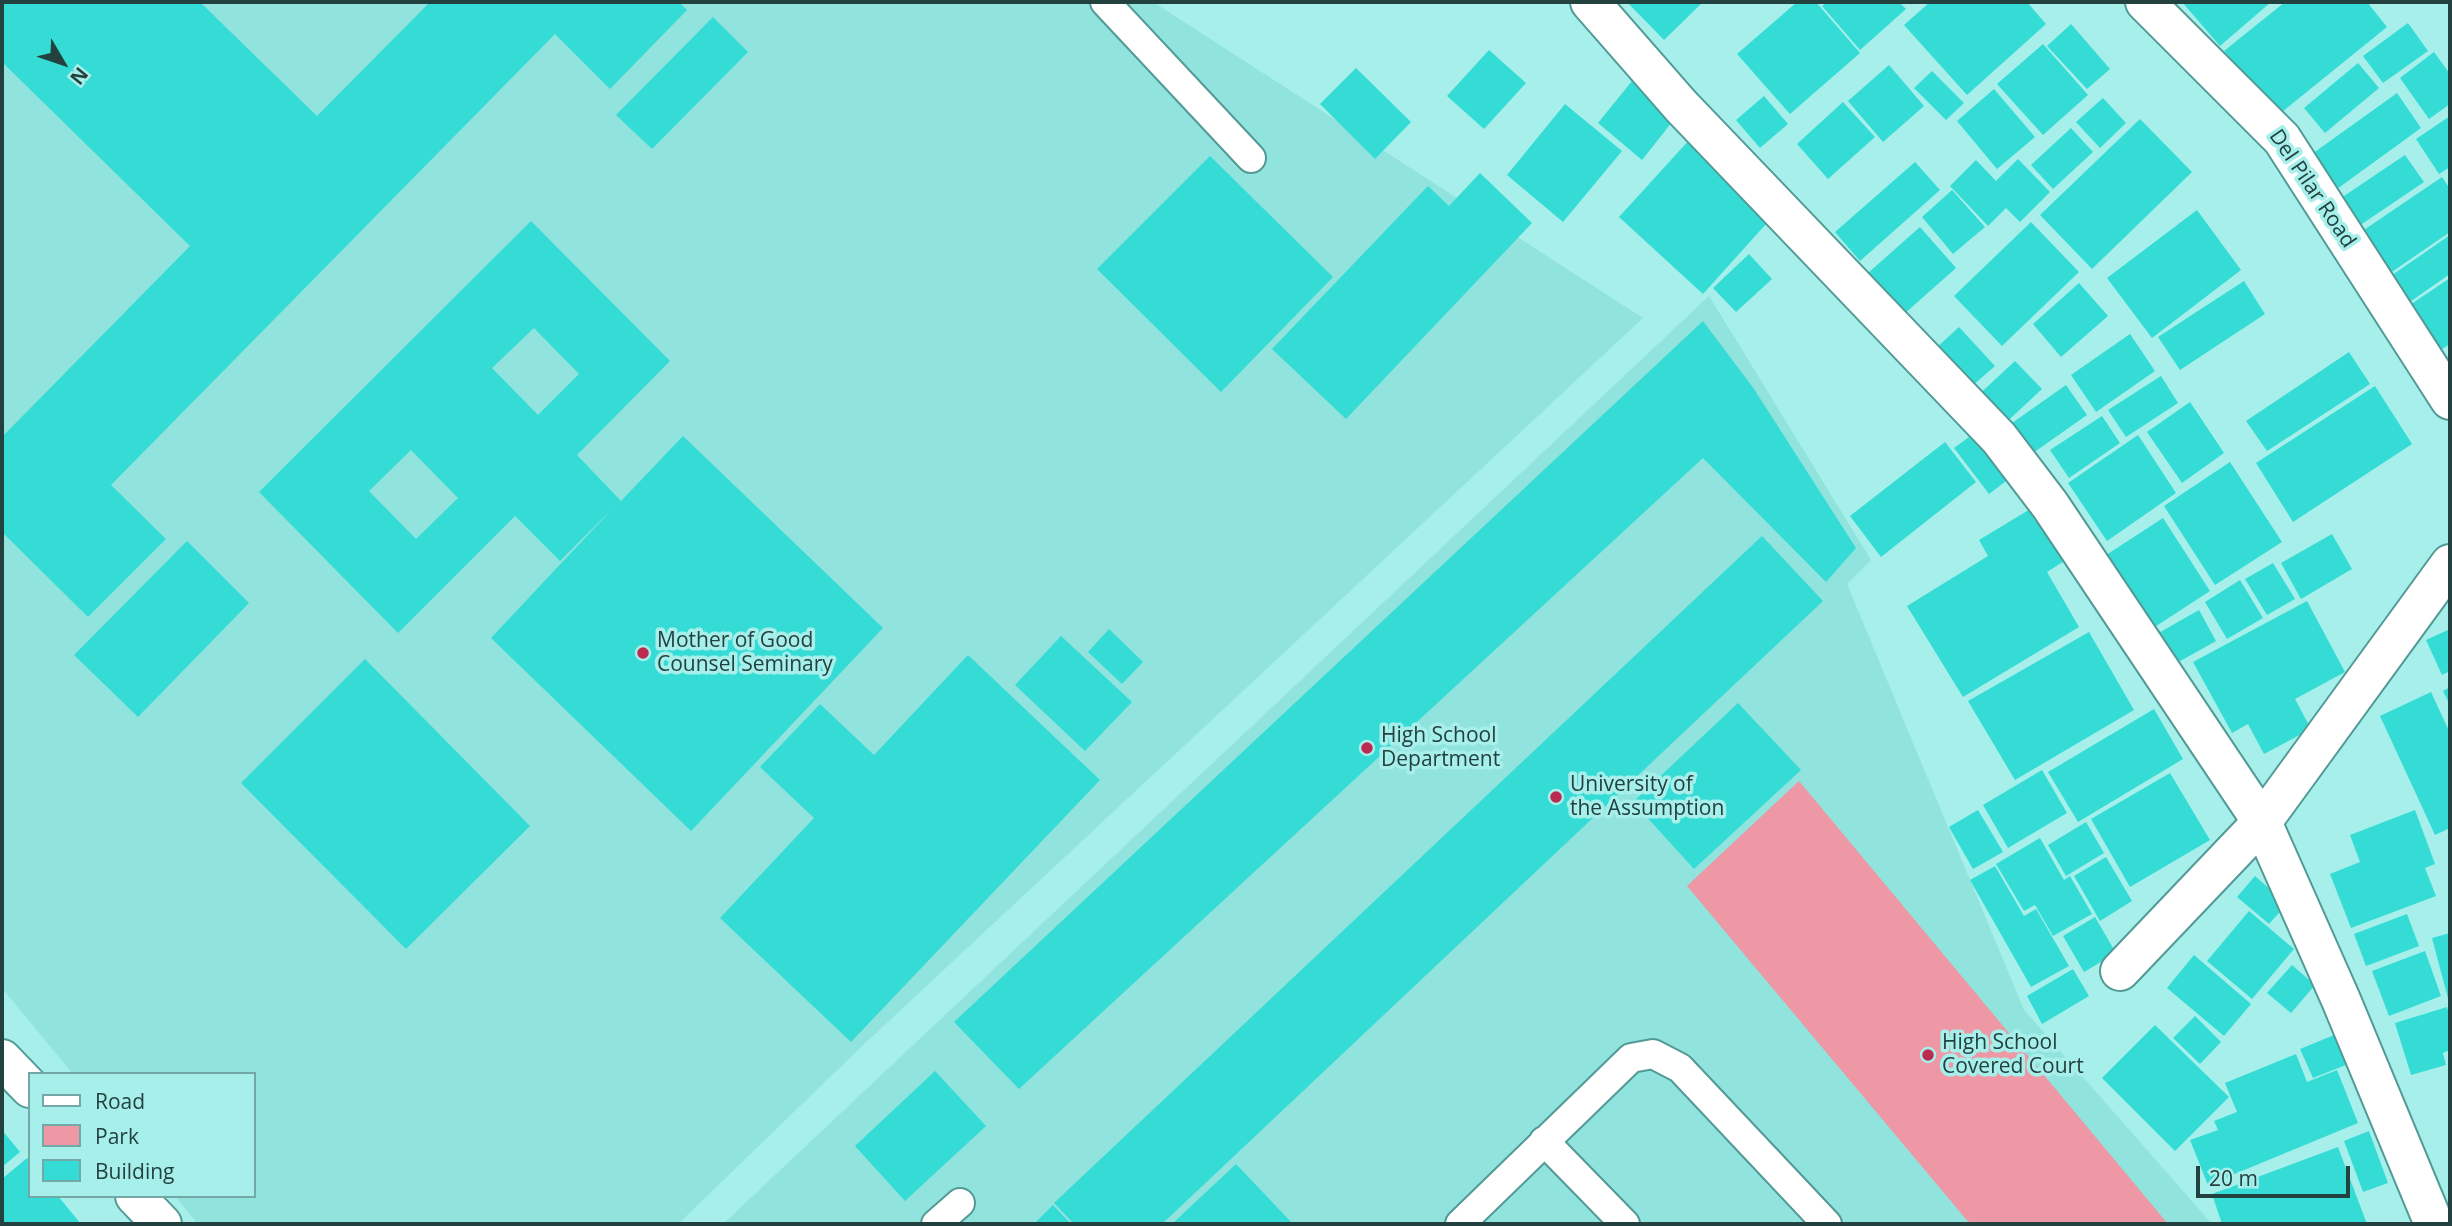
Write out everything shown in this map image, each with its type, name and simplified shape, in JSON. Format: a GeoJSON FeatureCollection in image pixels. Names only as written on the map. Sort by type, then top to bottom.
{"type":"FeatureCollection","features":[{"type":"Feature","properties":{"kind":"street"},"geometry":{"type":"LineString","coordinates":[[1590,2],[1681,106],[1999,438],[2050,505],[2262,822],[2341,1000],[2434,1224]]}},
{"type":"Feature","properties":{"kind":"street","name":"Del Pilar Road"},"geometry":{"type":"LineString","coordinates":[[2145,2],[2282,139],[2450,400]]}},
{"type":"Feature","properties":{"kind":"street"},"geometry":{"type":"LineString","coordinates":[[2120,971],[2262,822],[2450,564]]}},
{"type":"Feature","properties":{"kind":"street"},"geometry":{"type":"LineString","coordinates":[[2,1059],[28,1086]]}},
{"type":"Feature","properties":{"kind":"lane"},"geometry":{"type":"LineString","coordinates":[[1105,2],[1251,158]]}},
{"type":"Feature","properties":{"kind":"lane"},"geometry":{"type":"LineString","coordinates":[[1460,1224],[1631,1058],[1653,1054],[1680,1068],[1827,1224]]}},
{"type":"Feature","properties":{"kind":"lane"},"geometry":{"type":"LineString","coordinates":[[1544,1141],[1625,1224]]}},
{"type":"Feature","properties":{"kind":"lane"},"geometry":{"type":"LineString","coordinates":[[936,1224],[960,1203]]}},
{"type":"Feature","properties":{"kind":"shaded area","name":"Mother of Good Counsel Seminary"},"geometry":{"type":"Polygon","coordinates":[[[2,2],[1153,2],[1643,318],[861,1047],[678,1224],[198,1224],[177,1198],[256,1198],[256,1072],[71,1072],[2,988],[2,2]]]}},
{"type":"Feature","properties":{"kind":"shaded area","name":"University of the Assumption"},"geometry":{"type":"Polygon","coordinates":[[[1709,296],[1871,560],[1847,584],[2024,1010],[2212,1224],[723,1224],[1709,296]]]}},
{"type":"Feature","properties":{"kind":"green space","name":"High School Covered Court"},"geometry":{"type":"Polygon","coordinates":[[[1799,781],[2168,1224],[1970,1224],[1687,886],[1799,781]]]}},
{"type":"Feature","properties":{"kind":"building"},"geometry":{"type":"Polygon","coordinates":[[[2,2],[200,2],[317,116],[430,2],[679,2],[687,10],[610,89],[555,34],[111,485],[166,539],[88,617],[2,532],[2,437],[190,246],[2,62],[2,2]]]}},
{"type":"Feature","properties":{"kind":"building"},"geometry":{"type":"Polygon","coordinates":[[[1627,2],[1703,2],[1664,40],[1627,2]]]}},
{"type":"Feature","properties":{"kind":"building"},"geometry":{"type":"Polygon","coordinates":[[[1797,2],[1816,2],[1860,53],[1790,114],[1737,54],[1797,2]]]}},
{"type":"Feature","properties":{"kind":"building"},"geometry":{"type":"Polygon","coordinates":[[[1827,2],[1899,2],[1906,9],[1860,50],[1822,6],[1827,2]]]}},
{"type":"Feature","properties":{"kind":"building"},"geometry":{"type":"Polygon","coordinates":[[[1930,2],[2027,2],[2046,24],[1967,95],[1904,25],[1930,2]]]}},
{"type":"Feature","properties":{"kind":"building"},"geometry":{"type":"Polygon","coordinates":[[[2182,2],[2271,2],[2220,46],[2182,2]]]}},
{"type":"Feature","properties":{"kind":"building"},"geometry":{"type":"Polygon","coordinates":[[[2285,2],[2367,2],[2387,27],[2277,116],[2224,51],[2285,2]]]}},
{"type":"Feature","properties":{"kind":"building"},"geometry":{"type":"Polygon","coordinates":[[[713,17],[748,52],[652,149],[616,115],[713,17]]]}},
{"type":"Feature","properties":{"kind":"building"},"geometry":{"type":"Polygon","coordinates":[[[2408,23],[2428,51],[2383,83],[2363,56],[2408,23]]]}},
{"type":"Feature","properties":{"kind":"building"},"geometry":{"type":"Polygon","coordinates":[[[2071,24],[2110,69],[2087,89],[2047,46],[2071,24]]]}},
{"type":"Feature","properties":{"kind":"building"},"geometry":{"type":"Polygon","coordinates":[[[2043,44],[2088,95],[2043,135],[1997,84],[2043,44]]]}},
{"type":"Feature","properties":{"kind":"building"},"geometry":{"type":"Polygon","coordinates":[[[1489,50],[1526,83],[1484,129],[1447,96],[1489,50]]]}},
{"type":"Feature","properties":{"kind":"building"},"geometry":{"type":"Polygon","coordinates":[[[2434,52],[2450,74],[2450,104],[2429,119],[2400,78],[2434,52]]]}},
{"type":"Feature","properties":{"kind":"building"},"geometry":{"type":"Polygon","coordinates":[[[2358,63],[2379,88],[2325,133],[2304,108],[2358,63]]]}},
{"type":"Feature","properties":{"kind":"building"},"geometry":{"type":"Polygon","coordinates":[[[1889,65],[1924,106],[1883,142],[1848,101],[1889,65]]]}},
{"type":"Feature","properties":{"kind":"building"},"geometry":{"type":"Polygon","coordinates":[[[1356,68],[1411,122],[1375,159],[1320,104],[1356,68]]]}},
{"type":"Feature","properties":{"kind":"building"},"geometry":{"type":"Polygon","coordinates":[[[1932,71],[1964,103],[1946,120],[1914,88],[1932,71]]]}},
{"type":"Feature","properties":{"kind":"building"},"geometry":{"type":"Polygon","coordinates":[[[1636,76],[1680,112],[1642,160],[1598,123],[1636,76]]]}},
{"type":"Feature","properties":{"kind":"building"},"geometry":{"type":"Polygon","coordinates":[[[1994,89],[2035,137],[1997,169],[1957,121],[1994,89]]]}},
{"type":"Feature","properties":{"kind":"building"},"geometry":{"type":"Polygon","coordinates":[[[2397,93],[2421,128],[2337,189],[2312,154],[2397,93]]]}},
{"type":"Feature","properties":{"kind":"building"},"geometry":{"type":"Polygon","coordinates":[[[1764,96],[1788,124],[1760,148],[1736,120],[1764,96]]]}},
{"type":"Feature","properties":{"kind":"building"},"geometry":{"type":"Polygon","coordinates":[[[2103,98],[2126,123],[2100,148],[2076,122],[2103,98]]]}},
{"type":"Feature","properties":{"kind":"building"},"geometry":{"type":"Polygon","coordinates":[[[1843,102],[1875,137],[1828,179],[1797,144],[1843,102]]]}},
{"type":"Feature","properties":{"kind":"building"},"geometry":{"type":"Polygon","coordinates":[[[1565,104],[1622,151],[1563,222],[1507,175],[1565,104]]]}},
{"type":"Feature","properties":{"kind":"building"},"geometry":{"type":"Polygon","coordinates":[[[2450,116],[2450,167],[2439,174],[2416,139],[2450,116]]]}},
{"type":"Feature","properties":{"kind":"building"},"geometry":{"type":"Polygon","coordinates":[[[2140,119],[2192,172],[2092,269],[2040,215],[2140,119]]]}},
{"type":"Feature","properties":{"kind":"building"},"geometry":{"type":"Polygon","coordinates":[[[2071,128],[2093,152],[2053,189],[2031,165],[2071,128]]]}},
{"type":"Feature","properties":{"kind":"building"},"geometry":{"type":"Polygon","coordinates":[[[1691,138],[1775,214],[1703,294],[1619,217],[1691,138]]]}},
{"type":"Feature","properties":{"kind":"building"},"geometry":{"type":"Polygon","coordinates":[[[2405,155],[2424,182],[2356,228],[2338,200],[2405,155]]]}},
{"type":"Feature","properties":{"kind":"building"},"geometry":{"type":"Polygon","coordinates":[[[1210,156],[1333,277],[1221,392],[1097,269],[1210,156]]]}},
{"type":"Feature","properties":{"kind":"building"},"geometry":{"type":"Polygon","coordinates":[[[2018,159],[2050,192],[2020,222],[2006,208],[1988,226],[1950,186],[1976,160],[1996,181],[2018,159]]]}},
{"type":"Feature","properties":{"kind":"building"},"geometry":{"type":"Polygon","coordinates":[[[1915,162],[1940,190],[1860,261],[1835,232],[1915,162]]]}},
{"type":"Feature","properties":{"kind":"building"},"geometry":{"type":"Polygon","coordinates":[[[1480,173],[1532,223],[1346,419],[1272,349],[1428,186],[1449,206],[1480,173]]]}},
{"type":"Feature","properties":{"kind":"building"},"geometry":{"type":"Polygon","coordinates":[[[2442,177],[2450,189],[2450,232],[2383,278],[2355,236],[2442,177]]]}},
{"type":"Feature","properties":{"kind":"building"},"geometry":{"type":"Polygon","coordinates":[[[1952,190],[1985,227],[1953,254],[1922,217],[1952,190]]]}},
{"type":"Feature","properties":{"kind":"building"},"geometry":{"type":"Polygon","coordinates":[[[2197,210],[2241,270],[2152,338],[2107,278],[2197,210]]]}},
{"type":"Feature","properties":{"kind":"building"},"geometry":{"type":"Polygon","coordinates":[[[531,221],[670,361],[577,455],[621,501],[683,436],[883,628],[691,831],[491,638],[615,506],[560,561],[515,516],[398,633],[259,492],[531,221]],[[534,328],[492,368],[538,415],[579,374],[534,328]],[[411,450],[369,491],[416,539],[458,498],[411,450]]]}},
{"type":"Feature","properties":{"kind":"building"},"geometry":{"type":"Polygon","coordinates":[[[2031,222],[2079,272],[2002,346],[1954,296],[2031,222]]]}},
{"type":"Feature","properties":{"kind":"building"},"geometry":{"type":"Polygon","coordinates":[[[1920,227],[1956,268],[1895,322],[1859,281],[1920,227]]]}},
{"type":"Feature","properties":{"kind":"building"},"geometry":{"type":"Polygon","coordinates":[[[2450,235],[2450,274],[2404,306],[2385,280],[2450,235]]]}},
{"type":"Feature","properties":{"kind":"building"},"geometry":{"type":"Polygon","coordinates":[[[1749,254],[1772,279],[1736,312],[1713,288],[1749,254]]]}},
{"type":"Feature","properties":{"kind":"building"},"geometry":{"type":"Polygon","coordinates":[[[2450,278],[2450,344],[2434,354],[2404,309],[2450,278]]]}},
{"type":"Feature","properties":{"kind":"building"},"geometry":{"type":"Polygon","coordinates":[[[2244,281],[2265,314],[2180,370],[2158,337],[2244,281]]]}},
{"type":"Feature","properties":{"kind":"building"},"geometry":{"type":"Polygon","coordinates":[[[2079,283],[2108,316],[2061,357],[2033,324],[2079,283]]]}},
{"type":"Feature","properties":{"kind":"building"},"geometry":{"type":"Polygon","coordinates":[[[1703,321],[1754,389],[1856,548],[1826,582],[1703,458],[1019,1089],[954,1022],[1703,321]]]}},
{"type":"Feature","properties":{"kind":"building"},"geometry":{"type":"Polygon","coordinates":[[[1959,327],[1995,366],[1971,387],[1935,349],[1959,327]]]}},
{"type":"Feature","properties":{"kind":"building"},"geometry":{"type":"Polygon","coordinates":[[[2130,334],[2155,371],[2096,412],[2071,375],[2130,334]]]}},
{"type":"Feature","properties":{"kind":"building"},"geometry":{"type":"Polygon","coordinates":[[[2349,352],[2370,384],[2267,451],[2246,421],[2349,352]]]}},
{"type":"Feature","properties":{"kind":"building"},"geometry":{"type":"Polygon","coordinates":[[[2015,361],[2042,389],[1999,429],[1973,400],[2015,361]]]}},
{"type":"Feature","properties":{"kind":"building"},"geometry":{"type":"Polygon","coordinates":[[[2161,376],[2178,403],[2126,437],[2108,410],[2161,376]]]}},
{"type":"Feature","properties":{"kind":"building"},"geometry":{"type":"Polygon","coordinates":[[[2066,385],[2087,415],[2026,458],[2005,428],[2066,385]]]}},
{"type":"Feature","properties":{"kind":"building"},"geometry":{"type":"Polygon","coordinates":[[[2375,386],[2412,444],[2293,522],[2256,463],[2375,386]]]}},
{"type":"Feature","properties":{"kind":"building"},"geometry":{"type":"Polygon","coordinates":[[[2190,402],[2224,453],[2182,483],[2147,432],[2190,402]]]}},
{"type":"Feature","properties":{"kind":"building"},"geometry":{"type":"Polygon","coordinates":[[[2102,416],[2120,443],[2069,478],[2050,450],[2102,416]]]}},
{"type":"Feature","properties":{"kind":"building"},"geometry":{"type":"Polygon","coordinates":[[[1980,429],[2014,475],[1989,494],[1954,448],[1980,429]]]}},
{"type":"Feature","properties":{"kind":"building"},"geometry":{"type":"Polygon","coordinates":[[[2138,435],[2176,493],[2107,541],[2068,483],[2138,435]]]}},
{"type":"Feature","properties":{"kind":"building"},"geometry":{"type":"Polygon","coordinates":[[[1945,442],[1976,482],[1881,557],[1850,516],[1945,442]]]}},
{"type":"Feature","properties":{"kind":"building"},"geometry":{"type":"Polygon","coordinates":[[[2230,462],[2282,542],[2215,585],[2164,506],[2230,462]]]}},
{"type":"Feature","properties":{"kind":"building"},"geometry":{"type":"Polygon","coordinates":[[[2037,505],[2069,558],[2047,572],[2079,627],[1963,697],[1907,606],[1988,556],[1979,540],[2037,505]]]}},
{"type":"Feature","properties":{"kind":"building"},"geometry":{"type":"Polygon","coordinates":[[[2163,518],[2210,591],[2147,632],[2100,559],[2163,518]]]}},
{"type":"Feature","properties":{"kind":"building"},"geometry":{"type":"Polygon","coordinates":[[[2332,534],[2352,569],[2301,599],[2281,563],[2332,534]]]}},
{"type":"Feature","properties":{"kind":"building","name":"High School Department"},"geometry":{"type":"Polygon","coordinates":[[[1762,536],[1823,601],[1162,1224],[1074,1224],[1054,1203],[1762,536]]]}},
{"type":"Feature","properties":{"kind":"building"},"geometry":{"type":"Polygon","coordinates":[[[187,541],[249,603],[138,717],[74,655],[187,541]]]}},
{"type":"Feature","properties":{"kind":"building"},"geometry":{"type":"Polygon","coordinates":[[[2273,563],[2295,599],[2267,615],[2245,579],[2273,563]]]}},
{"type":"Feature","properties":{"kind":"building"},"geometry":{"type":"Polygon","coordinates":[[[2240,580],[2263,618],[2227,639],[2205,602],[2240,580]]]}},
{"type":"Feature","properties":{"kind":"building"},"geometry":{"type":"Polygon","coordinates":[[[2307,601],[2345,672],[2295,699],[2311,729],[2264,754],[2248,724],[2232,733],[2193,662],[2307,601]]]}},
{"type":"Feature","properties":{"kind":"building"},"geometry":{"type":"Polygon","coordinates":[[[2199,610],[2216,641],[2166,669],[2148,639],[2199,610]]]}},
{"type":"Feature","properties":{"kind":"building"},"geometry":{"type":"Polygon","coordinates":[[[1109,629],[1143,662],[1122,684],[1088,652],[1109,629]]]}},
{"type":"Feature","properties":{"kind":"building"},"geometry":{"type":"Polygon","coordinates":[[[2450,629],[2450,671],[2442,675],[2426,640],[2450,629]]]}},
{"type":"Feature","properties":{"kind":"building"},"geometry":{"type":"Polygon","coordinates":[[[2089,632],[2134,710],[2015,780],[1968,701],[2089,632]]]}},
{"type":"Feature","properties":{"kind":"building"},"geometry":{"type":"Polygon","coordinates":[[[1061,636],[1132,702],[1085,751],[1015,685],[1061,636]]]}},
{"type":"Feature","properties":{"kind":"building"},"geometry":{"type":"Polygon","coordinates":[[[968,655],[1100,780],[851,1042],[720,918],[814,818],[760,767],[820,704],[874,755],[968,655]]]}},
{"type":"Feature","properties":{"kind":"building"},"geometry":{"type":"Polygon","coordinates":[[[365,659],[530,826],[406,949],[241,783],[365,659]]]}},
{"type":"Feature","properties":{"kind":"building"},"geometry":{"type":"Polygon","coordinates":[[[2450,687],[2450,705],[2443,691],[2450,687]]]}},
{"type":"Feature","properties":{"kind":"building"},"geometry":{"type":"Polygon","coordinates":[[[2431,692],[2450,733],[2450,828],[2435,835],[2380,716],[2431,692]]]}},
{"type":"Feature","properties":{"kind":"building"},"geometry":{"type":"Polygon","coordinates":[[[1738,703],[1801,770],[1694,869],[1633,802],[1738,703]]]}},
{"type":"Feature","properties":{"kind":"building"},"geometry":{"type":"Polygon","coordinates":[[[2154,709],[2183,759],[2078,822],[2048,772],[2154,709]]]}},
{"type":"Feature","properties":{"kind":"building"},"geometry":{"type":"Polygon","coordinates":[[[2042,770],[2067,813],[2008,848],[1983,805],[2042,770]]]}},
{"type":"Feature","properties":{"kind":"building"},"geometry":{"type":"Polygon","coordinates":[[[2170,773],[2210,840],[2130,887],[2091,819],[2170,773]]]}},
{"type":"Feature","properties":{"kind":"building"},"geometry":{"type":"Polygon","coordinates":[[[1978,810],[2003,852],[1973,869],[1949,827],[1978,810]]]}},
{"type":"Feature","properties":{"kind":"building"},"geometry":{"type":"Polygon","coordinates":[[[2415,810],[2435,864],[2425,868],[2436,896],[2351,928],[2330,874],[2360,862],[2350,835],[2415,810]]]}},
{"type":"Feature","properties":{"kind":"building"},"geometry":{"type":"Polygon","coordinates":[[[2086,822],[2104,853],[2066,876],[2048,845],[2086,822]]]}},
{"type":"Feature","properties":{"kind":"building"},"geometry":{"type":"Polygon","coordinates":[[[2040,838],[2064,880],[2070,876],[2092,914],[2053,936],[2035,905],[2024,911],[1996,864],[2040,838]]]}},
{"type":"Feature","properties":{"kind":"building"},"geometry":{"type":"Polygon","coordinates":[[[2106,857],[2132,901],[2100,921],[2074,876],[2106,857]]]}},
{"type":"Feature","properties":{"kind":"building"},"geometry":{"type":"Polygon","coordinates":[[[1995,866],[2024,916],[2036,909],[2069,966],[2031,987],[1970,880],[1995,866]]]}},
{"type":"Feature","properties":{"kind":"building"},"geometry":{"type":"Polygon","coordinates":[[[2255,876],[2287,904],[2269,924],[2237,897],[2255,876]]]}},
{"type":"Feature","properties":{"kind":"building"},"geometry":{"type":"Polygon","coordinates":[[[2249,911],[2294,949],[2252,999],[2207,961],[2249,911]]]}},
{"type":"Feature","properties":{"kind":"building"},"geometry":{"type":"Polygon","coordinates":[[[2407,914],[2419,946],[2366,966],[2354,934],[2407,914]]]}},
{"type":"Feature","properties":{"kind":"building"},"geometry":{"type":"Polygon","coordinates":[[[2095,917],[2116,953],[2084,972],[2063,936],[2095,917]]]}},
{"type":"Feature","properties":{"kind":"building"},"geometry":{"type":"Polygon","coordinates":[[[2450,933],[2450,1002],[2449,1002],[2432,938],[2450,933]]]}},
{"type":"Feature","properties":{"kind":"building"},"geometry":{"type":"Polygon","coordinates":[[[2425,951],[2441,996],[2389,1016],[2372,971],[2425,951]]]}},
{"type":"Feature","properties":{"kind":"building"},"geometry":{"type":"Polygon","coordinates":[[[2194,955],[2251,1004],[2224,1036],[2167,988],[2194,955]]]}},
{"type":"Feature","properties":{"kind":"building"},"geometry":{"type":"Polygon","coordinates":[[[2292,965],[2315,985],[2291,1013],[2267,993],[2292,965]]]}},
{"type":"Feature","properties":{"kind":"building"},"geometry":{"type":"Polygon","coordinates":[[[2073,969],[2089,996],[2042,1024],[2027,996],[2073,969]]]}},
{"type":"Feature","properties":{"kind":"building"},"geometry":{"type":"Polygon","coordinates":[[[2447,1007],[2450,1019],[2450,1050],[2443,1053],[2446,1065],[2411,1075],[2395,1023],[2447,1007]]]}},
{"type":"Feature","properties":{"kind":"building"},"geometry":{"type":"Polygon","coordinates":[[[2195,1016],[2221,1042],[2200,1064],[2173,1038],[2195,1016]]]}},
{"type":"Feature","properties":{"kind":"building"},"geometry":{"type":"Polygon","coordinates":[[[2155,1025],[2229,1097],[2175,1151],[2102,1078],[2155,1025]]]}},
{"type":"Feature","properties":{"kind":"building"},"geometry":{"type":"Polygon","coordinates":[[[2339,1033],[2351,1063],[2313,1078],[2300,1049],[2339,1033]]]}},
{"type":"Feature","properties":{"kind":"building"},"geometry":{"type":"Polygon","coordinates":[[[2296,1054],[2307,1082],[2337,1070],[2358,1123],[2208,1185],[2190,1140],[2218,1130],[2214,1121],[2237,1112],[2225,1083],[2296,1054]]]}},
{"type":"Feature","properties":{"kind":"building"},"geometry":{"type":"Polygon","coordinates":[[[935,1071],[986,1126],[905,1201],[855,1146],[935,1071]]]}},
{"type":"Feature","properties":{"kind":"building"},"geometry":{"type":"Polygon","coordinates":[[[2,1130],[20,1152],[2,1167],[2,1130]]]}},
{"type":"Feature","properties":{"kind":"building"},"geometry":{"type":"Polygon","coordinates":[[[2369,1131],[2388,1183],[2363,1192],[2344,1141],[2369,1131]]]}},
{"type":"Feature","properties":{"kind":"building"},"geometry":{"type":"Polygon","coordinates":[[[2338,1147],[2367,1224],[2222,1224],[2212,1194],[2338,1147]]]}},
{"type":"Feature","properties":{"kind":"building"},"geometry":{"type":"Polygon","coordinates":[[[27,1158],[28,1198],[60,1198],[81,1224],[2,1224],[2,1179],[27,1158]]]}},
{"type":"Feature","properties":{"kind":"building"},"geometry":{"type":"Polygon","coordinates":[[[1236,1164],[1293,1224],[1172,1224],[1236,1164]]]}},
{"type":"Feature","properties":{"kind":"building"},"geometry":{"type":"Polygon","coordinates":[[[1053,1205],[1071,1224],[1034,1224],[1053,1205]]]}},
{"type":"Feature","properties":{"kind":"place","name":"Mother of Good Counsel Seminary"},"geometry":{"type":"Point","coordinates":[643,653]}},
{"type":"Feature","properties":{"kind":"place","name":"High School Department"},"geometry":{"type":"Point","coordinates":[1367,748]}},
{"type":"Feature","properties":{"kind":"place","name":"University of the Assumption"},"geometry":{"type":"Point","coordinates":[1556,797]}},
{"type":"Feature","properties":{"kind":"place","name":"High School Covered Court"},"geometry":{"type":"Point","coordinates":[1928,1055]}}]}
